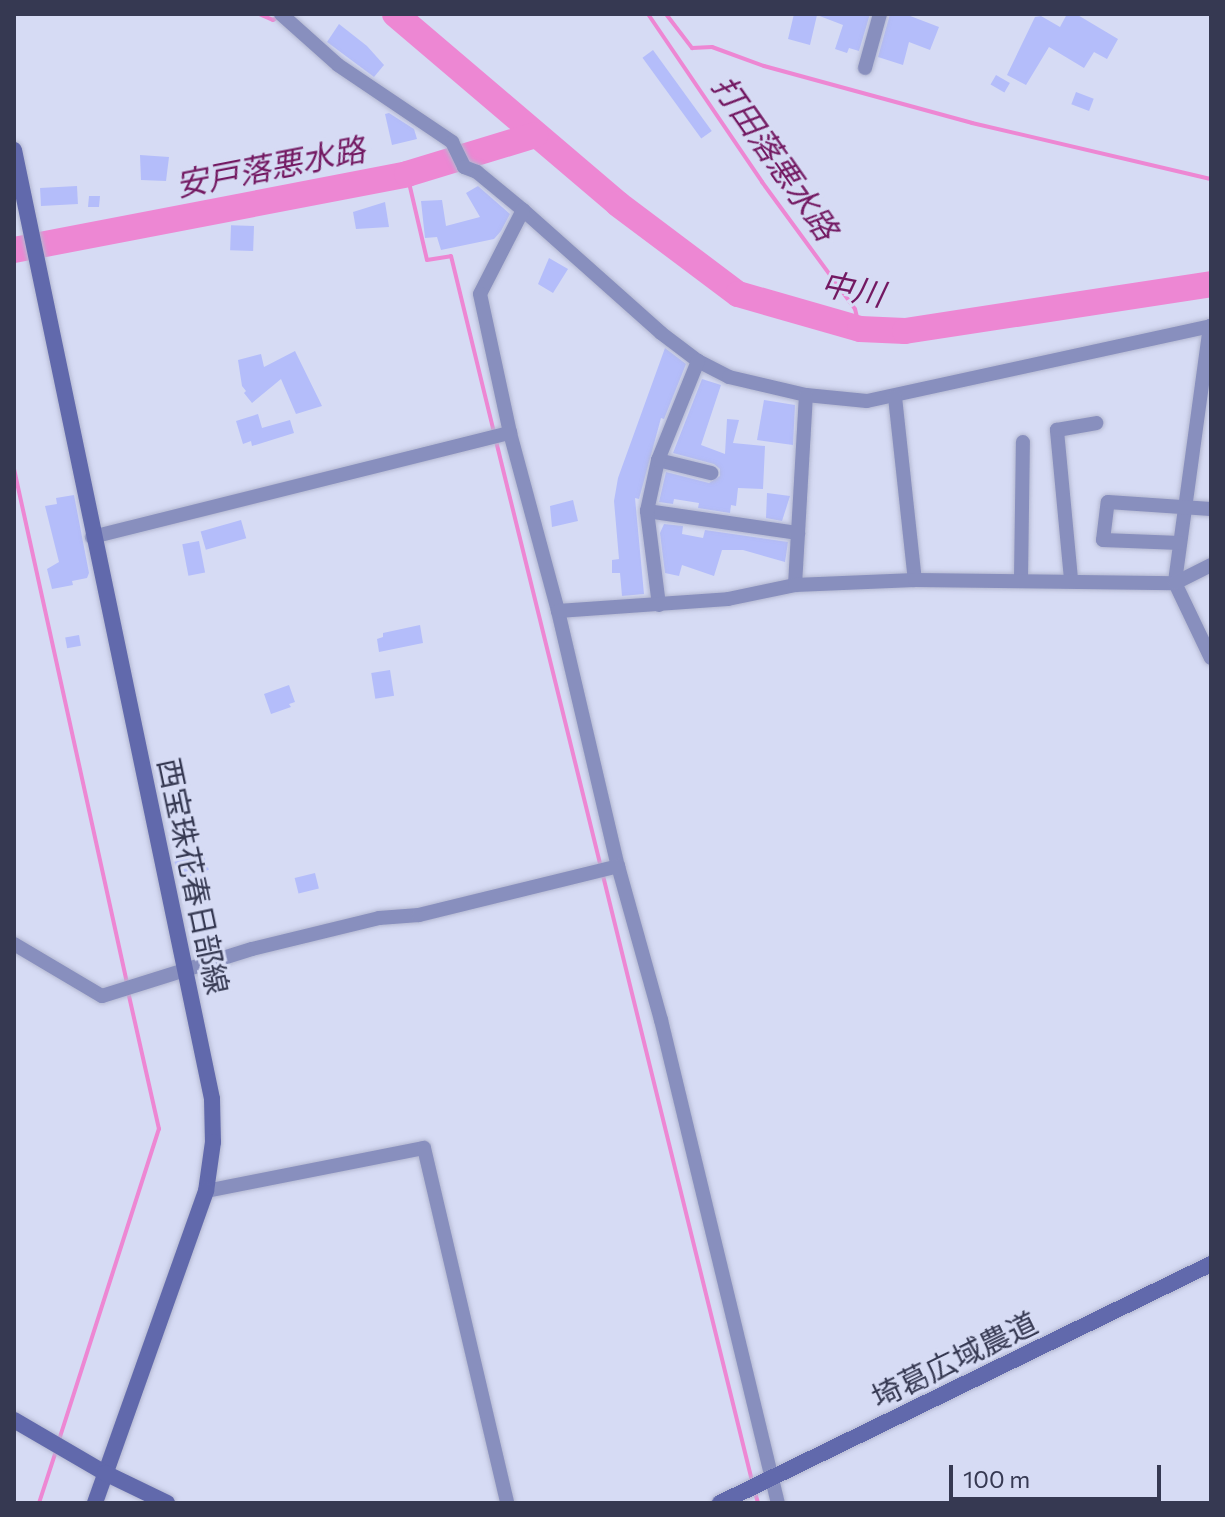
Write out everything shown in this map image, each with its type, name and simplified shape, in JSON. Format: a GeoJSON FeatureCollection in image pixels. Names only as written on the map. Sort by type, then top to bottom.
{"type":"FeatureCollection","features":[{"type":"Feature","properties":{"kind":"main road","name":"西宝珠花春日部線"},"geometry":{"type":"LineString","coordinates":[[14,150],[92,537],[212,1099],[213,1142],[206,1191],[95,1503]]}},
{"type":"Feature","properties":{"kind":"main road","name":"埼葛広域農道"},"geometry":{"type":"LineString","coordinates":[[720,1503],[1211,1264]]}},
{"type":"Feature","properties":{"kind":"main road"},"geometry":{"type":"LineString","coordinates":[[14,1420],[105,1473],[167,1503]]}},
{"type":"Feature","properties":{"kind":"street"},"geometry":{"type":"LineString","coordinates":[[281,14],[338,65],[452,142],[464,167],[477,172],[523,210],[698,361],[729,377],[806,395],[867,401],[1210,326],[1175,583],[1211,658]]}},
{"type":"Feature","properties":{"kind":"street"},"geometry":{"type":"LineString","coordinates":[[865,68],[880,14]]}},
{"type":"Feature","properties":{"kind":"street"},"geometry":{"type":"LineString","coordinates":[[523,210],[480,294],[510,433],[558,611],[618,866],[661,1020],[778,1503]]}},
{"type":"Feature","properties":{"kind":"street"},"geometry":{"type":"LineString","coordinates":[[659,605],[647,511],[658,460],[698,361]]}},
{"type":"Feature","properties":{"kind":"street"},"geometry":{"type":"LineString","coordinates":[[795,585],[806,395]]}},
{"type":"Feature","properties":{"kind":"street"},"geometry":{"type":"LineString","coordinates":[[895,397],[915,580]]}},
{"type":"Feature","properties":{"kind":"street"},"geometry":{"type":"LineString","coordinates":[[1071,579],[1057,430],[1096,423]]}},
{"type":"Feature","properties":{"kind":"street"},"geometry":{"type":"LineString","coordinates":[[92,537],[510,433]]}},
{"type":"Feature","properties":{"kind":"street"},"geometry":{"type":"LineString","coordinates":[[1021,579],[1023,442]]}},
{"type":"Feature","properties":{"kind":"street"},"geometry":{"type":"LineString","coordinates":[[658,460],[711,473]]}},
{"type":"Feature","properties":{"kind":"street"},"geometry":{"type":"LineString","coordinates":[[1180,543],[1103,540],[1108,502],[1211,509]]}},
{"type":"Feature","properties":{"kind":"street"},"geometry":{"type":"LineString","coordinates":[[647,511],[798,533]]}},
{"type":"Feature","properties":{"kind":"street"},"geometry":{"type":"LineString","coordinates":[[558,611],[728,599],[795,585],[1021,579],[1175,583],[1211,565]]}},
{"type":"Feature","properties":{"kind":"street"},"geometry":{"type":"LineString","coordinates":[[14,944],[102,996],[252,949],[379,918],[419,915],[618,866]]}},
{"type":"Feature","properties":{"kind":"street"},"geometry":{"type":"LineString","coordinates":[[206,1191],[424,1148],[507,1503]]}},
{"type":"Feature","properties":{"kind":"building"},"geometry":{"type":"Polygon","coordinates":[[[794,14],[870,14],[859,51],[849,48],[847,53],[835,49],[843,25],[817,15],[810,45],[788,39],[794,14]]]}},
{"type":"Feature","properties":{"kind":"building"},"geometry":{"type":"Polygon","coordinates":[[[890,14],[905,14],[939,27],[930,50],[909,42],[903,65],[878,57],[890,14]]]}},
{"type":"Feature","properties":{"kind":"building"},"geometry":{"type":"Polygon","coordinates":[[[1067,14],[1076,14],[1118,39],[1107,59],[1094,52],[1084,68],[1049,47],[1026,85],[1007,75],[1035,17],[1041,16],[1060,27],[1067,14]]]}},
{"type":"Feature","properties":{"kind":"building"},"geometry":{"type":"Polygon","coordinates":[[[339,24],[367,46],[384,65],[374,77],[327,42],[339,24]]]}},
{"type":"Feature","properties":{"kind":"building"},"geometry":{"type":"Polygon","coordinates":[[[653,50],[712,131],[701,139],[642,58],[653,50]]]}},
{"type":"Feature","properties":{"kind":"building"},"geometry":{"type":"Polygon","coordinates":[[[996,75],[1010,83],[1004,93],[990,85],[996,75]]]}},
{"type":"Feature","properties":{"kind":"building"},"geometry":{"type":"Polygon","coordinates":[[[1076,92],[1094,99],[1089,111],[1071,104],[1076,92]]]}},
{"type":"Feature","properties":{"kind":"building"},"geometry":{"type":"Polygon","coordinates":[[[389,113],[414,129],[417,139],[392,145],[385,114],[389,113]]]}},
{"type":"Feature","properties":{"kind":"building"},"geometry":{"type":"Polygon","coordinates":[[[140,155],[169,157],[166,181],[141,180],[140,155]]]}},
{"type":"Feature","properties":{"kind":"building"},"geometry":{"type":"Polygon","coordinates":[[[77,186],[78,204],[41,206],[40,188],[77,186]]]}},
{"type":"Feature","properties":{"kind":"building"},"geometry":{"type":"Polygon","coordinates":[[[478,186],[510,214],[494,239],[441,250],[437,237],[425,238],[421,201],[442,200],[446,226],[480,217],[466,193],[478,186]]]}},
{"type":"Feature","properties":{"kind":"building"},"geometry":{"type":"Polygon","coordinates":[[[89,196],[100,196],[99,207],[88,207],[89,196]]]}},
{"type":"Feature","properties":{"kind":"building"},"geometry":{"type":"Polygon","coordinates":[[[385,202],[389,227],[356,229],[353,212],[385,202]]]}},
{"type":"Feature","properties":{"kind":"building"},"geometry":{"type":"Polygon","coordinates":[[[231,225],[254,226],[253,251],[230,250],[231,225]]]}},
{"type":"Feature","properties":{"kind":"building"},"geometry":{"type":"Polygon","coordinates":[[[549,258],[568,269],[553,293],[538,284],[549,258]]]}},
{"type":"Feature","properties":{"kind":"building"},"geometry":{"type":"Polygon","coordinates":[[[665,348],[686,364],[664,419],[661,418],[639,499],[635,498],[644,594],[622,596],[620,573],[612,573],[612,560],[619,559],[614,501],[618,478],[665,348]]]}},
{"type":"Feature","properties":{"kind":"building"},"geometry":{"type":"Polygon","coordinates":[[[295,351],[322,406],[296,414],[281,379],[252,403],[244,393],[238,360],[261,354],[264,367],[295,351]]]}},
{"type":"Feature","properties":{"kind":"building"},"geometry":{"type":"Polygon","coordinates":[[[702,379],[721,385],[701,445],[725,454],[727,419],[739,420],[733,443],[765,446],[763,489],[738,488],[736,506],[731,505],[730,513],[698,508],[699,503],[674,499],[673,504],[659,502],[666,472],[709,483],[720,476],[720,469],[714,464],[673,453],[702,379]]]}},
{"type":"Feature","properties":{"kind":"building"},"geometry":{"type":"Polygon","coordinates":[[[764,400],[795,405],[793,445],[757,440],[764,400]]]}},
{"type":"Feature","properties":{"kind":"building"},"geometry":{"type":"Polygon","coordinates":[[[258,414],[262,428],[290,420],[294,433],[252,446],[251,441],[243,444],[236,421],[258,414]]]}},
{"type":"Feature","properties":{"kind":"building"},"geometry":{"type":"Polygon","coordinates":[[[767,493],[790,496],[782,521],[766,518],[767,493]]]}},
{"type":"Feature","properties":{"kind":"building"},"geometry":{"type":"Polygon","coordinates":[[[74,495],[89,573],[87,578],[72,581],[73,585],[52,589],[47,569],[59,562],[45,506],[57,504],[56,498],[74,495]]]}},
{"type":"Feature","properties":{"kind":"building"},"geometry":{"type":"Polygon","coordinates":[[[573,500],[578,521],[552,527],[550,506],[573,500]]]}},
{"type":"Feature","properties":{"kind":"building"},"geometry":{"type":"Polygon","coordinates":[[[241,520],[246,538],[206,550],[201,532],[241,520]]]}},
{"type":"Feature","properties":{"kind":"building"},"geometry":{"type":"Polygon","coordinates":[[[664,524],[683,526],[682,534],[703,538],[705,530],[788,542],[785,562],[743,550],[722,550],[714,576],[682,565],[679,576],[665,573],[660,533],[664,524]]]}},
{"type":"Feature","properties":{"kind":"building"},"geometry":{"type":"Polygon","coordinates":[[[199,541],[205,572],[188,576],[182,544],[199,541]]]}},
{"type":"Feature","properties":{"kind":"building"},"geometry":{"type":"Polygon","coordinates":[[[420,625],[423,643],[379,652],[377,639],[383,637],[383,633],[420,625]]]}},
{"type":"Feature","properties":{"kind":"building"},"geometry":{"type":"Polygon","coordinates":[[[79,635],[81,646],[67,648],[65,637],[79,635]]]}},
{"type":"Feature","properties":{"kind":"building"},"geometry":{"type":"Polygon","coordinates":[[[390,670],[394,696],[375,699],[371,673],[390,670]]]}},
{"type":"Feature","properties":{"kind":"building"},"geometry":{"type":"Polygon","coordinates":[[[289,685],[295,702],[289,704],[291,707],[271,714],[264,694],[289,685]]]}},
{"type":"Feature","properties":{"kind":"building"},"geometry":{"type":"Polygon","coordinates":[[[202,850],[209,870],[180,880],[174,860],[202,850]]]}},
{"type":"Feature","properties":{"kind":"building"},"geometry":{"type":"Polygon","coordinates":[[[315,873],[319,889],[298,894],[295,878],[315,873]]]}},
{"type":"Feature","properties":{"kind":"waterway"},"geometry":{"type":"LineString","coordinates":[[259,14],[273,20],[278,17]]}},
{"type":"Feature","properties":{"kind":"waterway","name":"中川"},"geometry":{"type":"LineString","coordinates":[[395,14],[618,204],[738,294],[860,329],[905,331],[1211,284]]}},
{"type":"Feature","properties":{"kind":"waterway","name":"打田落悪水路"},"geometry":{"type":"LineString","coordinates":[[648,14],[762,182],[855,309],[860,329]]}},
{"type":"Feature","properties":{"kind":"waterway"},"geometry":{"type":"LineString","coordinates":[[666,14],[692,48],[712,47],[764,66],[972,123],[1211,179]]}},
{"type":"Feature","properties":{"kind":"waterway","name":"安戸落悪水路"},"geometry":{"type":"LineString","coordinates":[[14,250],[407,174],[535,135]]}},
{"type":"Feature","properties":{"kind":"waterway"},"geometry":{"type":"LineString","coordinates":[[407,174],[427,260],[451,256],[494,432]]}},
{"type":"Feature","properties":{"kind":"waterway"},"geometry":{"type":"LineString","coordinates":[[496,441],[752,1481]]}},
{"type":"Feature","properties":{"kind":"waterway"},"geometry":{"type":"LineString","coordinates":[[14,469],[127,983]]}},
{"type":"Feature","properties":{"kind":"waterway"},"geometry":{"type":"LineString","coordinates":[[59,1440],[159,1129],[128,991]]}},
{"type":"Feature","properties":{"kind":"waterway"},"geometry":{"type":"LineString","coordinates":[[39,1503],[57,1448]]}},
{"type":"Feature","properties":{"kind":"waterway"},"geometry":{"type":"LineString","coordinates":[[754,1489],[758,1503]]}}]}
